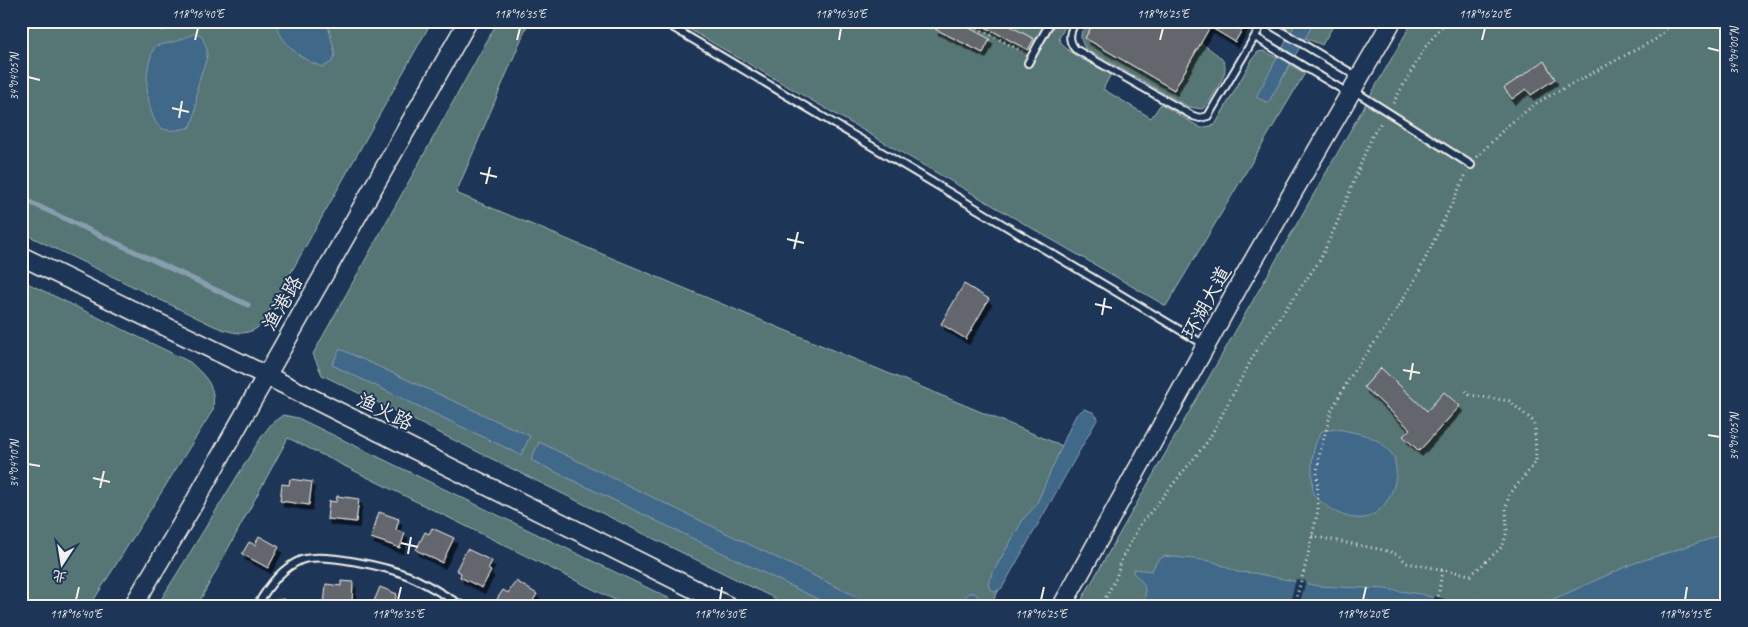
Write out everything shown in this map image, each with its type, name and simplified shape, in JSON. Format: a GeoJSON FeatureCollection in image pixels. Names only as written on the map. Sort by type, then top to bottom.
{"type":"FeatureCollection","features":[{"type":"Feature","properties":{"kind":"street","name":"渔港路"},"geometry":{"type":"LineString","coordinates":[[132,606],[190,510],[468,21]]}},
{"type":"Feature","properties":{"kind":"street","name":"环湖大道"},"geometry":{"type":"LineString","coordinates":[[1062,606],[1206,346],[1392,21]]}},
{"type":"Feature","properties":{"kind":"street","name":"渔火路"},"geometry":{"type":"LineString","coordinates":[[21,256],[266,375],[728,606]]}},
{"type":"Feature","properties":{"kind":"lane"},"geometry":{"type":"LineString","coordinates":[[662,21],[1206,346]]}},
{"type":"Feature","properties":{"kind":"lane"},"geometry":{"type":"LineString","coordinates":[[1028,63],[1051,21]]}},
{"type":"Feature","properties":{"kind":"lane"},"geometry":{"type":"LineString","coordinates":[[1076,21],[1069,35],[1071,43],[1075,48],[1193,116],[1200,118],[1208,116],[1264,21],[1388,112],[1470,165]]}},
{"type":"Feature","properties":{"kind":"lane"},"geometry":{"type":"LineString","coordinates":[[1255,37],[1354,87]]}},
{"type":"Feature","properties":{"kind":"lane"},"geometry":{"type":"LineString","coordinates":[[257,606],[266,589],[284,570],[302,560],[321,557],[365,564],[409,576],[463,606]]}},
{"type":"Feature","properties":{"kind":"path"},"geometry":{"type":"LineString","coordinates":[[930,29],[934,21]]}},
{"type":"Feature","properties":{"kind":"path"},"geometry":{"type":"LineString","coordinates":[[964,21],[1031,56]]}},
{"type":"Feature","properties":{"kind":"path"},"geometry":{"type":"LineString","coordinates":[[1101,606],[1116,578],[1122,558],[1140,525],[1208,441],[1256,351],[1320,260],[1372,136],[1426,46],[1446,21]]}},
{"type":"Feature","properties":{"kind":"path"},"geometry":{"type":"LineString","coordinates":[[1294,606],[1318,510],[1317,472],[1320,452],[1332,409],[1355,369],[1383,332],[1416,278],[1470,165],[1508,125],[1538,102],[1658,38],[1674,21]]}},
{"type":"Feature","properties":{"kind":"path"},"geometry":{"type":"LineString","coordinates":[[1312,536],[1388,551],[1407,563],[1471,575],[1503,546],[1507,531],[1506,508],[1509,495],[1536,462],[1535,429],[1533,421],[1509,401],[1470,395],[1466,391]]}},
{"type":"Feature","properties":{"kind":"path"},"geometry":{"type":"LineString","coordinates":[[1437,606],[1442,570]]}},
{"type":"Feature","properties":{"kind":"green space"},"geometry":{"type":"Polygon","coordinates":[[[21,21],[432,21],[262,324],[251,331],[239,333],[214,326],[21,232],[21,21]]]}},
{"type":"Feature","properties":{"kind":"green space"},"geometry":{"type":"Polygon","coordinates":[[[498,21],[529,21],[456,193],[1077,452],[990,606],[790,606],[322,375],[313,354],[498,21]]]}},
{"type":"Feature","properties":{"kind":"green space"},"geometry":{"type":"Polygon","coordinates":[[[675,21],[1066,21],[1059,38],[1062,44],[1074,54],[1111,74],[1103,89],[1151,118],[1161,104],[1201,128],[1215,125],[1258,52],[1264,51],[1305,73],[1166,306],[675,21]]]}},
{"type":"Feature","properties":{"kind":"green space"},"geometry":{"type":"Polygon","coordinates":[[[1087,21],[1095,21],[1085,38],[1173,89],[1201,43],[1224,62],[1225,67],[1221,81],[1210,100],[1202,109],[1189,107],[1085,48],[1081,34],[1087,21]]]}},
{"type":"Feature","properties":{"kind":"green space"},"geometry":{"type":"Polygon","coordinates":[[[1277,21],[1336,21],[1322,45],[1281,28],[1277,21]]]}},
{"type":"Feature","properties":{"kind":"green space"},"geometry":{"type":"Polygon","coordinates":[[[1413,21],[1727,21],[1727,606],[1078,606],[1413,21]]]}},
{"type":"Feature","properties":{"kind":"green space"},"geometry":{"type":"Polygon","coordinates":[[[21,280],[190,362],[206,378],[212,388],[213,410],[90,606],[21,606],[21,280]]]}},
{"type":"Feature","properties":{"kind":"green space"},"geometry":{"type":"Polygon","coordinates":[[[283,415],[298,418],[685,606],[627,606],[288,438],[197,606],[157,606],[262,436],[272,423],[283,415]]]}},
{"type":"Feature","properties":{"kind":"water"},"geometry":{"type":"Polygon","coordinates":[[[156,21],[192,21],[178,28],[160,31],[156,21]]]}},
{"type":"Feature","properties":{"kind":"water"},"geometry":{"type":"Polygon","coordinates":[[[275,21],[327,21],[335,54],[332,62],[323,67],[307,60],[293,50],[282,37],[275,21]]]}},
{"type":"Feature","properties":{"kind":"water"},"geometry":{"type":"Polygon","coordinates":[[[1297,21],[1315,21],[1268,103],[1256,97],[1297,21]]]}},
{"type":"Feature","properties":{"kind":"water"},"geometry":{"type":"Polygon","coordinates":[[[196,33],[201,35],[207,48],[207,54],[200,77],[193,121],[190,127],[166,130],[155,122],[148,100],[147,76],[152,54],[155,46],[177,41],[196,33]]]}},
{"type":"Feature","properties":{"kind":"water"},"geometry":{"type":"Polygon","coordinates":[[[340,349],[530,436],[521,455],[332,365],[340,349]]]}},
{"type":"Feature","properties":{"kind":"water"},"geometry":{"type":"Polygon","coordinates":[[[1084,409],[1093,412],[1098,418],[1002,588],[995,592],[990,589],[988,584],[993,572],[1024,518],[1036,505],[1076,415],[1084,409]]]}},
{"type":"Feature","properties":{"kind":"water"},"geometry":{"type":"Polygon","coordinates":[[[1337,429],[1371,437],[1384,446],[1394,457],[1396,476],[1391,494],[1373,515],[1355,518],[1337,513],[1313,494],[1312,461],[1315,446],[1322,431],[1337,429]]]}},
{"type":"Feature","properties":{"kind":"water"},"geometry":{"type":"Polygon","coordinates":[[[539,442],[876,606],[832,606],[531,460],[539,442]]]}},
{"type":"Feature","properties":{"kind":"water"},"geometry":{"type":"Polygon","coordinates":[[[1727,530],[1727,606],[1527,606],[1552,600],[1632,564],[1713,538],[1727,530]]]}},
{"type":"Feature","properties":{"kind":"water"},"geometry":{"type":"Polygon","coordinates":[[[1164,556],[1212,561],[1237,572],[1254,573],[1318,586],[1385,589],[1421,594],[1455,604],[1475,599],[1503,606],[1143,606],[1145,591],[1143,583],[1133,573],[1134,569],[1152,571],[1156,562],[1164,556]]]}},
{"type":"Feature","properties":{"kind":"water"},"geometry":{"type":"Polygon","coordinates":[[[968,593],[975,593],[983,606],[960,606],[968,593]]]}},
{"type":"Feature","properties":{"kind":"pier"},"geometry":{"type":"Polygon","coordinates":[[[1296,579],[1306,581],[1299,606],[1289,606],[1296,579]]]}},
{"type":"Feature","properties":{"kind":"pier"},"geometry":{"type":"Polygon","coordinates":[[[1434,596],[1445,599],[1444,606],[1433,606],[1434,596]]]}},
{"type":"Feature","properties":{"kind":"building"},"geometry":{"type":"Polygon","coordinates":[[[939,21],[956,21],[990,39],[983,53],[935,29],[939,21]]]}},
{"type":"Feature","properties":{"kind":"building"},"geometry":{"type":"Polygon","coordinates":[[[974,21],[1001,21],[1034,39],[1028,50],[974,21]]]}},
{"type":"Feature","properties":{"kind":"building"},"geometry":{"type":"Polygon","coordinates":[[[1095,21],[1247,21],[1235,42],[1210,27],[1174,90],[1085,38],[1095,21]]]}},
{"type":"Feature","properties":{"kind":"building"},"geometry":{"type":"Polygon","coordinates":[[[1544,61],[1555,79],[1531,95],[1526,89],[1512,99],[1504,88],[1544,61]]]}},
{"type":"Feature","properties":{"kind":"building"},"geometry":{"type":"Polygon","coordinates":[[[964,284],[989,299],[966,339],[941,324],[964,284]]]}},
{"type":"Feature","properties":{"kind":"building"},"geometry":{"type":"Polygon","coordinates":[[[1381,368],[1427,411],[1444,392],[1460,406],[1419,451],[1403,436],[1410,429],[1364,387],[1381,368]]]}},
{"type":"Feature","properties":{"kind":"building"},"geometry":{"type":"Polygon","coordinates":[[[290,479],[312,482],[309,505],[280,501],[282,484],[289,485],[290,479]]]}},
{"type":"Feature","properties":{"kind":"building"},"geometry":{"type":"Polygon","coordinates":[[[337,496],[359,499],[356,522],[327,519],[329,501],[336,502],[337,496]]]}},
{"type":"Feature","properties":{"kind":"building"},"geometry":{"type":"Polygon","coordinates":[[[379,512],[399,519],[396,530],[405,533],[400,548],[371,538],[379,512]]]}},
{"type":"Feature","properties":{"kind":"building"},"geometry":{"type":"Polygon","coordinates":[[[432,528],[454,538],[442,563],[416,550],[425,532],[429,534],[432,528]]]}},
{"type":"Feature","properties":{"kind":"building"},"geometry":{"type":"Polygon","coordinates":[[[259,536],[279,547],[268,568],[242,554],[249,542],[255,545],[259,536]]]}},
{"type":"Feature","properties":{"kind":"building"},"geometry":{"type":"Polygon","coordinates":[[[467,549],[492,561],[488,569],[491,571],[482,588],[460,577],[461,573],[456,570],[467,549]]]}},
{"type":"Feature","properties":{"kind":"building"},"geometry":{"type":"Polygon","coordinates":[[[341,581],[353,582],[352,603],[341,602],[340,606],[324,606],[326,584],[341,586],[341,581]]]}},
{"type":"Feature","properties":{"kind":"building"},"geometry":{"type":"Polygon","coordinates":[[[516,581],[537,594],[530,606],[508,606],[497,599],[503,590],[508,593],[516,581]]]}},
{"type":"Feature","properties":{"kind":"building"},"geometry":{"type":"Polygon","coordinates":[[[380,587],[397,594],[394,603],[401,606],[372,606],[380,587]]]}},
{"type":"Feature","properties":{"kind":"building"},"geometry":{"type":"Polygon","coordinates":[[[284,599],[285,606],[268,606],[268,601],[284,599]]]}},
{"type":"Feature","properties":{"kind":"building"},"geometry":{"type":"Polygon","coordinates":[[[221,600],[229,606],[217,606],[221,600]]]}},
{"type":"Feature","properties":{"kind":"waterway"},"geometry":{"type":"LineString","coordinates":[[21,198],[248,305]]}}]}
